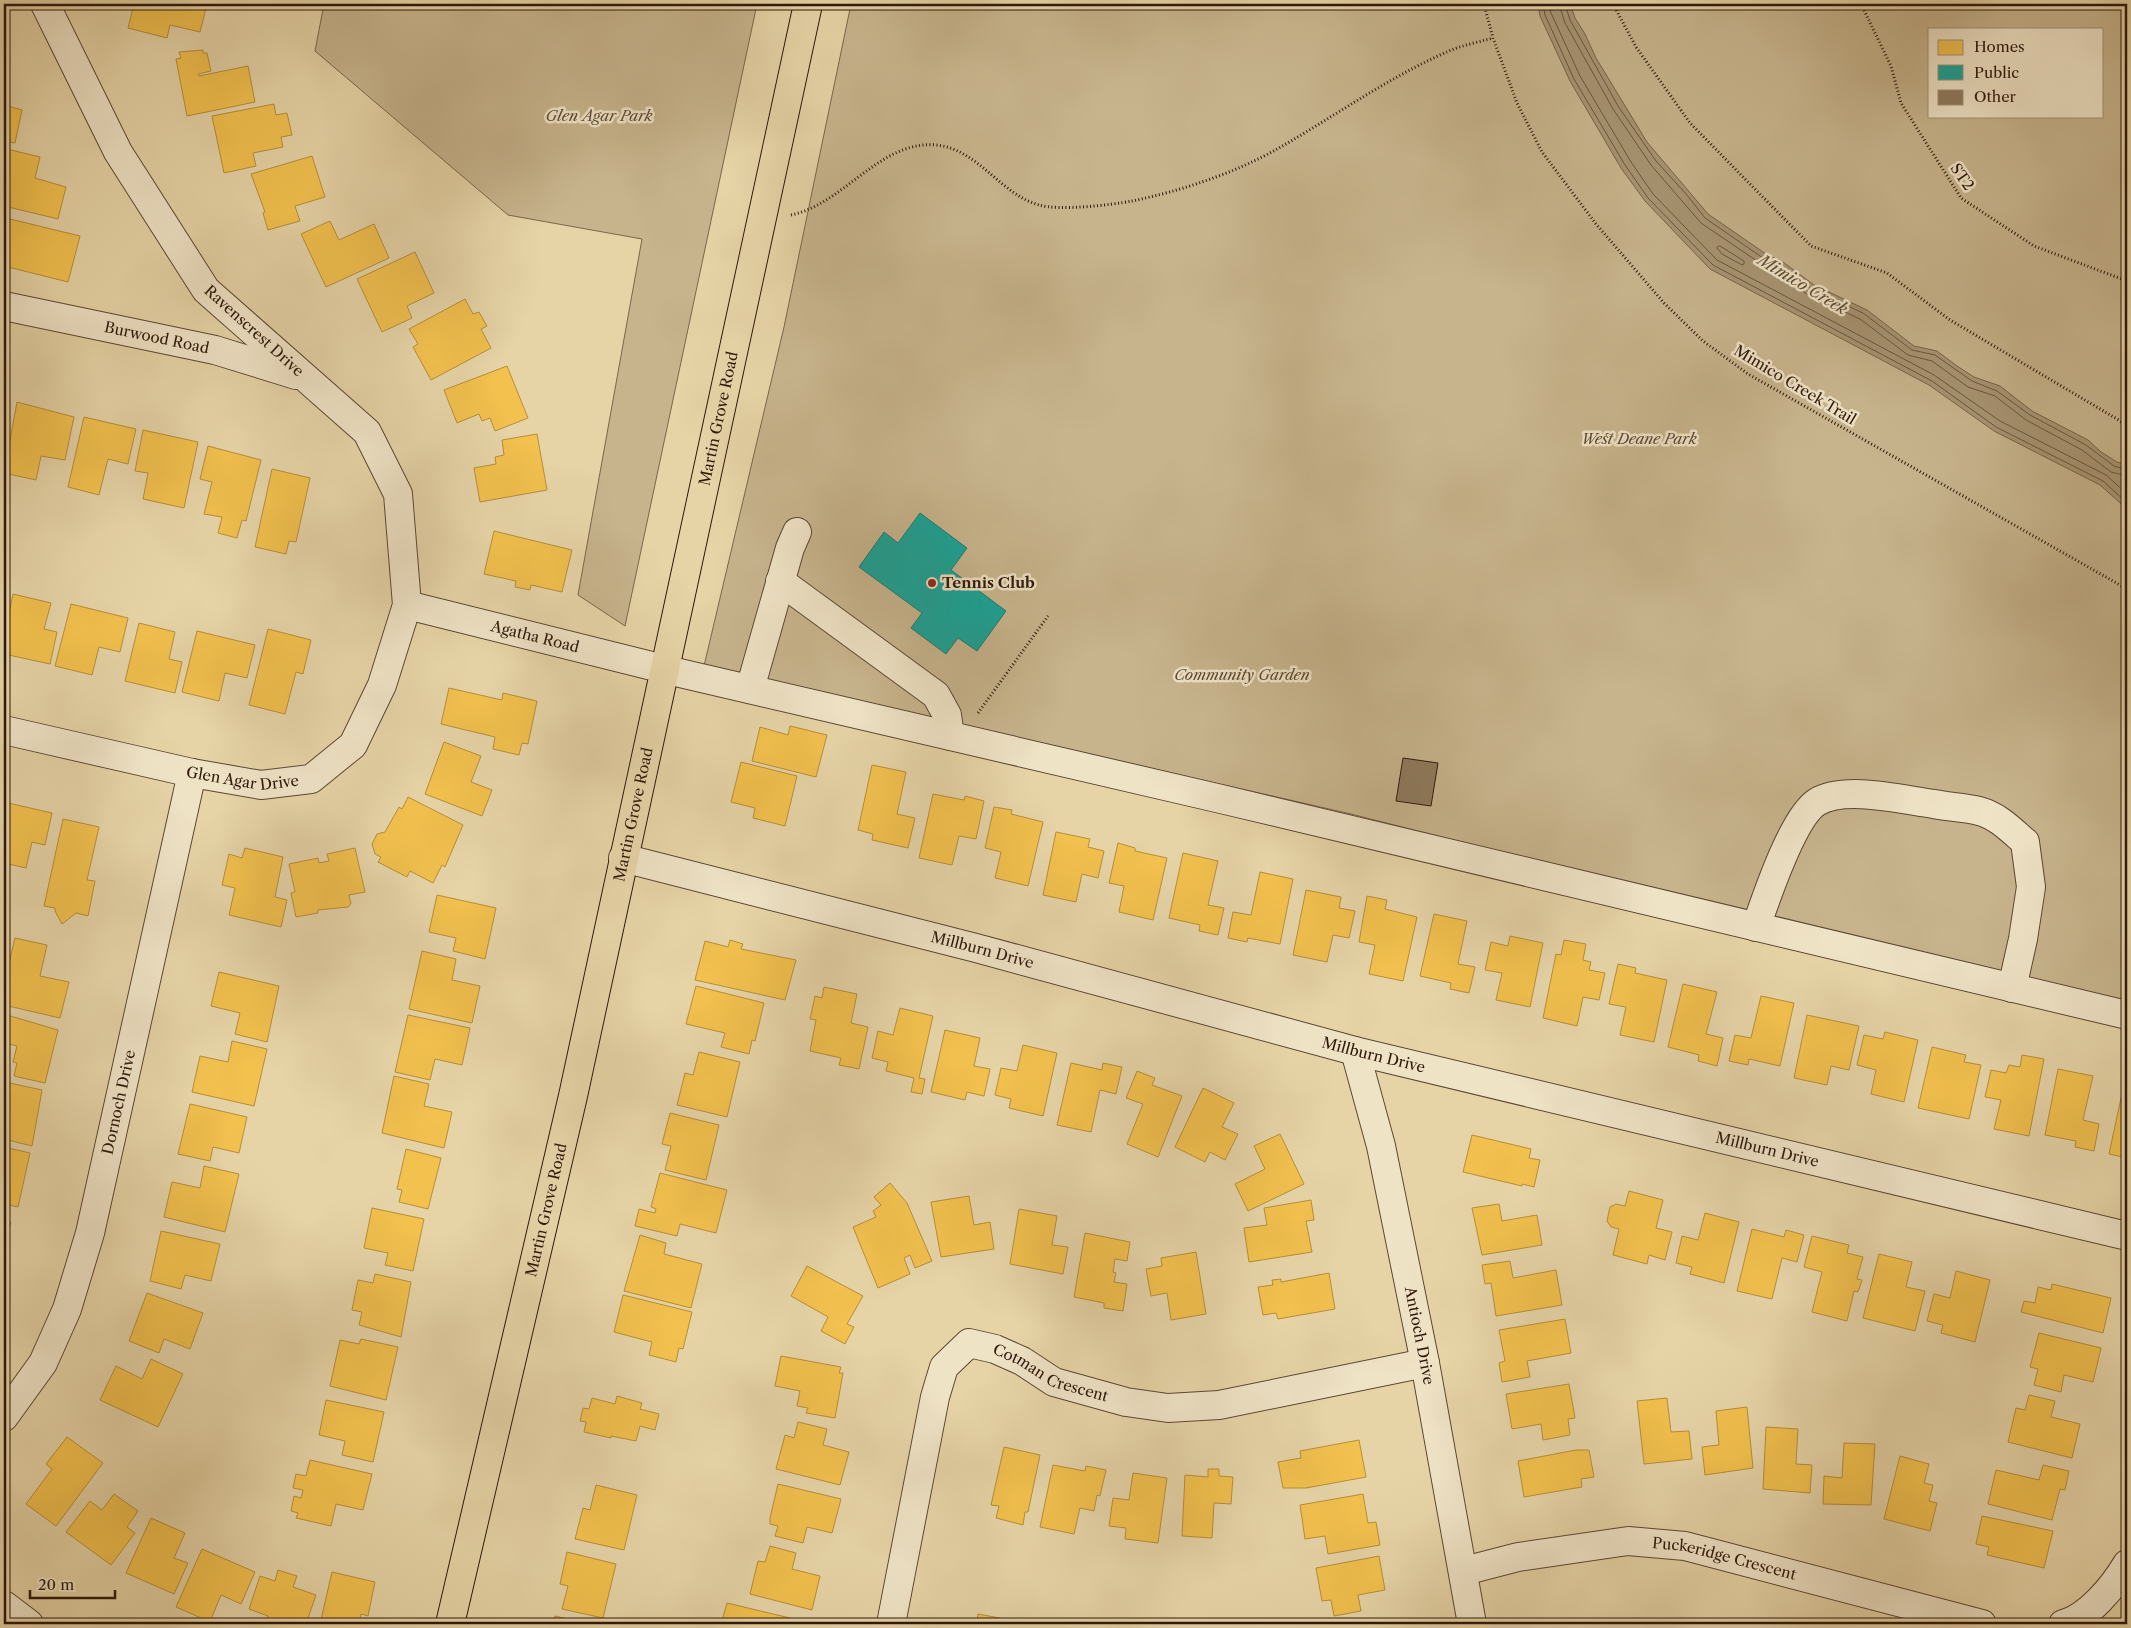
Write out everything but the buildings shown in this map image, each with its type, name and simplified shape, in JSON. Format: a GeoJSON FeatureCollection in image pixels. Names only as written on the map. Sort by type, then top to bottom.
{"type":"FeatureCollection","features":[{"type":"Feature","properties":{"kind":"main road","name":"Martin Grove Road"},"geometry":{"type":"LineString","coordinates":[[450,1624],[573,1096],[663,668],[808,4]]}},
{"type":"Feature","properties":{"kind":"street","name":"Ravenscrest Drive"},"geometry":{"type":"LineString","coordinates":[[45,4],[118,152],[206,290],[367,432],[398,494],[407,605]]}},
{"type":"Feature","properties":{"kind":"street","name":"Burwood Road"},"geometry":{"type":"LineString","coordinates":[[4,306],[215,350],[307,378]]}},
{"type":"Feature","properties":{"kind":"street"},"geometry":{"type":"LineString","coordinates":[[750,689],[780,581],[797,532]]}},
{"type":"Feature","properties":{"kind":"street"},"geometry":{"type":"LineString","coordinates":[[780,581],[936,695],[947,715],[955,737]]}},
{"type":"Feature","properties":{"kind":"street","name":"Agatha Road"},"geometry":{"type":"LineString","coordinates":[[407,605],[750,689],[2127,1015]]}},
{"type":"Feature","properties":{"kind":"street","name":"Glen Agar Drive"},"geometry":{"type":"LineString","coordinates":[[4,730],[192,773],[260,785],[311,779],[353,745],[382,685],[407,605]]}},
{"type":"Feature","properties":{"kind":"street","name":"Dornoch Drive"},"geometry":{"type":"LineString","coordinates":[[4,1417],[43,1363],[67,1309],[90,1233],[192,773]]}},
{"type":"Feature","properties":{"kind":"street"},"geometry":{"type":"LineString","coordinates":[[1756,927],[1777,867],[1792,836],[1817,802],[1835,796],[1865,795],[1980,811],[2004,822],[2026,842],[2031,887],[2023,939],[2012,988]]}},
{"type":"Feature","properties":{"kind":"street","name":"Millburn Drive"},"geometry":{"type":"LineString","coordinates":[[624,858],[976,948],[1355,1051],[2127,1236]]}},
{"type":"Feature","properties":{"kind":"street","name":"Antioch Drive"},"geometry":{"type":"LineString","coordinates":[[1355,1051],[1381,1146],[1425,1364],[1472,1624]]}},
{"type":"Feature","properties":{"kind":"street","name":"Cotman Crescent"},"geometry":{"type":"LineString","coordinates":[[891,1624],[935,1397],[944,1367],[969,1343],[995,1349],[1022,1361],[1054,1382],[1126,1402],[1168,1408],[1219,1405],[1425,1364]]}},
{"type":"Feature","properties":{"kind":"street","name":"Puckeridge Crescent"},"geometry":{"type":"LineString","coordinates":[[1464,1572],[1518,1557],[1628,1540],[1685,1546],[1978,1624]]}},
{"type":"Feature","properties":{"kind":"street"},"geometry":{"type":"LineString","coordinates":[[2063,1624],[2087,1613],[2119,1578],[2127,1564]]}},
{"type":"Feature","properties":{"kind":"street"},"geometry":{"type":"LineString","coordinates":[[4,1605],[29,1624]]}},
{"type":"Feature","properties":{"kind":"path","name":"Mimico Creek Trail"},"geometry":{"type":"LineString","coordinates":[[1484,4],[1517,103],[1542,152],[1596,224],[1664,303],[1703,341],[1748,374],[2127,589]]}},
{"type":"Feature","properties":{"kind":"path"},"geometry":{"type":"LineString","coordinates":[[1613,4],[1636,47],[1690,123],[1810,246],[1887,273],[1950,320],[2058,386],[2127,425]]}},
{"type":"Feature","properties":{"kind":"path","name":"ST2"},"geometry":{"type":"LineString","coordinates":[[1861,4],[1890,66],[1901,103],[1961,198],[2034,246],[2127,281]]}},
{"type":"Feature","properties":{"kind":"path"},"geometry":{"type":"LineString","coordinates":[[760,219],[804,212],[825,202],[902,149],[925,145],[952,148],[964,154],[1013,192],[1038,205],[1080,207],[1132,201],[1189,186],[1277,150],[1355,102],[1449,51],[1494,38]]}},
{"type":"Feature","properties":{"kind":"path"},"geometry":{"type":"LineString","coordinates":[[955,737],[1048,616]]}},
{"type":"Feature","properties":{"kind":"green space","name":"Glen Agar Park"},"geometry":{"type":"Polygon","coordinates":[[[324,4],[757,4],[625,626],[578,595],[642,239],[508,215],[315,51],[324,4]]]}},
{"type":"Feature","properties":{"kind":"green space","name":"West Deane Park"},"geometry":{"type":"Polygon","coordinates":[[[851,4],[2127,4],[2127,1011],[1351,814],[704,666],[784,327],[851,4]]]}},
{"type":"Feature","properties":{"kind":"water","name":"Mimico Creek"},"geometry":{"type":"Polygon","coordinates":[[[1538,4],[1570,4],[1575,18],[1596,58],[1647,142],[1708,214],[1766,254],[1783,262],[1814,285],[1867,310],[1914,346],[1937,351],[1974,377],[2000,386],[2032,411],[2088,440],[2101,452],[2117,462],[2127,465],[2127,509],[2100,485],[1994,431],[1929,385],[1710,269],[1645,201],[1621,168],[1570,81],[1540,16],[1538,4]]]}},
{"type":"Feature","properties":{"kind":"place","name":"Tennis Club"},"geometry":{"type":"Point","coordinates":[932,583]}},
{"type":"Feature","properties":{"kind":"park label","name":"Community Garden"},"geometry":{"type":"Point","coordinates":[1242,675]}}]}
